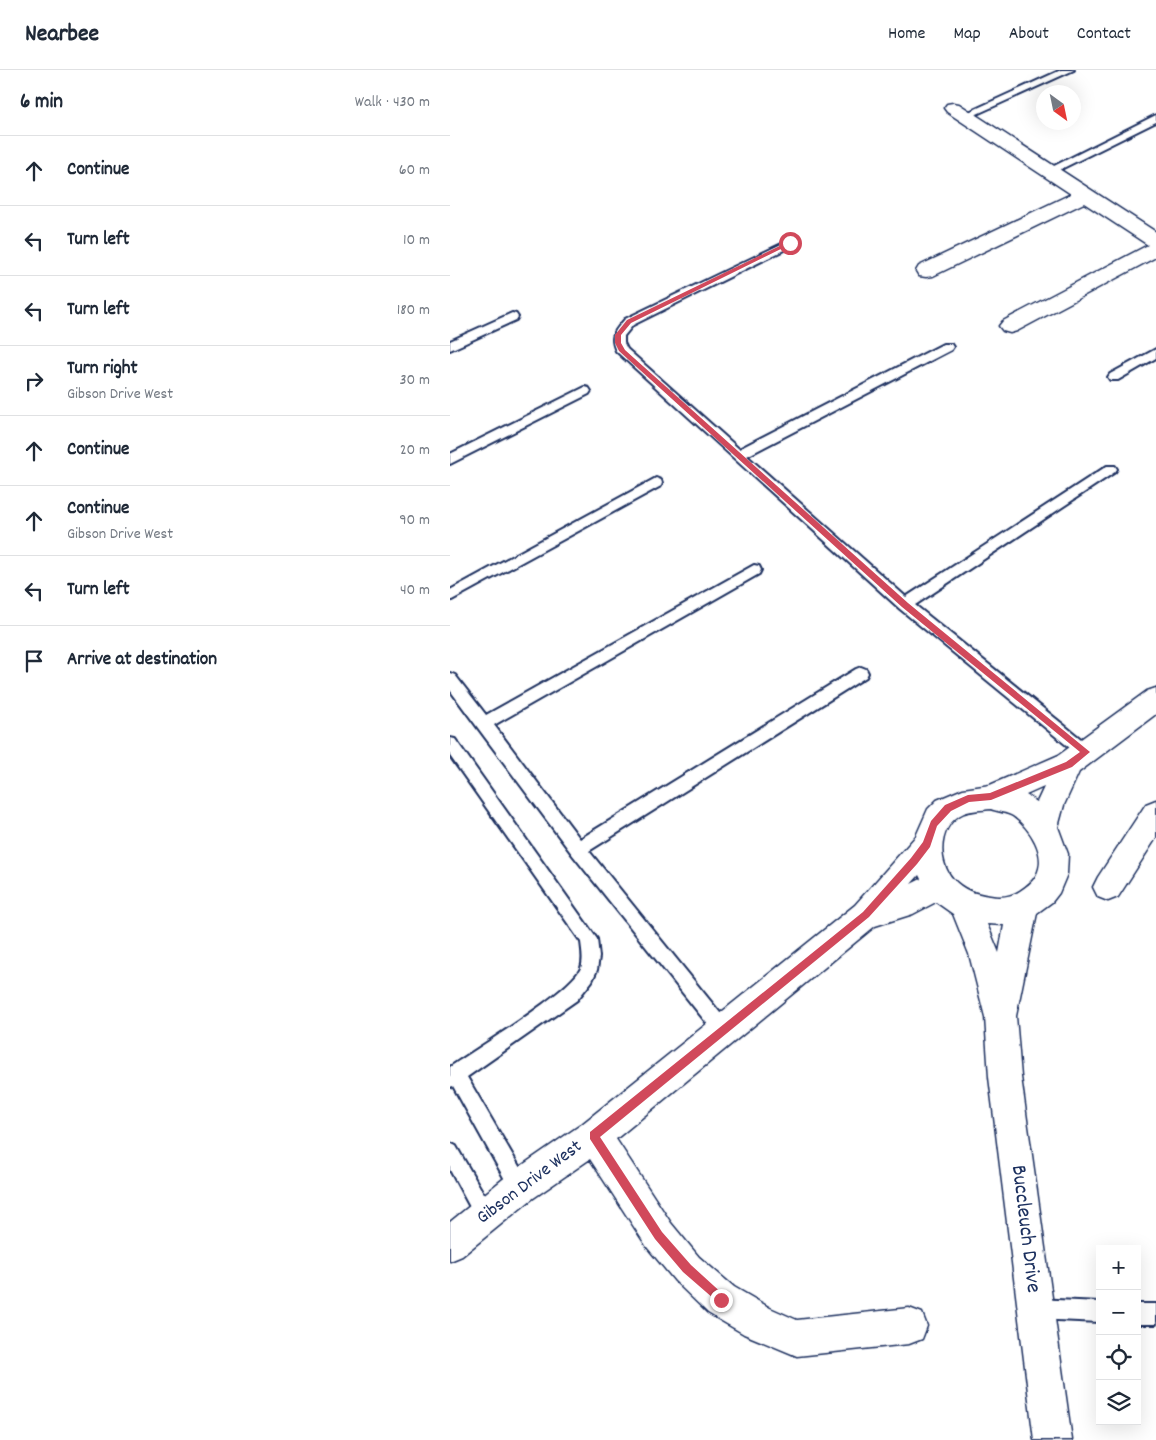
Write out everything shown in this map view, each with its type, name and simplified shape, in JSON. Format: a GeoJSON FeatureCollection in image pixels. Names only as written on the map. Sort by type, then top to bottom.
{"type":"FeatureCollection","features":[{"type":"Feature","properties":{"kind":"street"},"geometry":{"type":"LineString","coordinates":[[959,112],[1085,194],[1151,231]]}},
{"type":"Feature","properties":{"kind":"street"},"geometry":{"type":"LineString","coordinates":[[926,271],[1085,194]]}},
{"type":"Feature","properties":{"kind":"street"},"geometry":{"type":"LineString","coordinates":[[1010,326],[1156,250]]}},
{"type":"Feature","properties":{"kind":"street"},"geometry":{"type":"LineString","coordinates":[[991,797],[1021,806],[1044,826],[1053,849],[1053,872],[1042,892],[1023,906],[994,912],[965,905],[950,896],[939,885],[929,865],[927,844],[934,824],[948,808],[968,799],[991,797],[1078,758],[1156,699]]}},
{"type":"Feature","properties":{"kind":"street"},"geometry":{"type":"LineString","coordinates":[[1044,826],[1050,806],[1078,758]]}},
{"type":"Feature","properties":{"kind":"street"},"geometry":{"type":"LineString","coordinates":[[1108,887],[1156,813]]}},
{"type":"Feature","properties":{"kind":"street","name":"Gibson Drive West"},"geometry":{"type":"LineString","coordinates":[[450,1244],[520,1187],[594,1136],[866,914],[927,844]]}},
{"type":"Feature","properties":{"kind":"street","name":"Gibson Drive West"},"geometry":{"type":"LineString","coordinates":[[866,914],[902,904],[939,885]]}},
{"type":"Feature","properties":{"kind":"street","name":"Buccleuch Drive"},"geometry":{"type":"LineString","coordinates":[[965,905],[984,954],[1001,1017],[1005,1077],[1053,1440]]}},
{"type":"Feature","properties":{"kind":"street","name":"Buccleuch Drive"},"geometry":{"type":"LineString","coordinates":[[1001,1017],[1023,906]]}},
{"type":"Feature","properties":{"kind":"street"},"geometry":{"type":"LineString","coordinates":[[594,1136],[659,1235],[687,1269],[721,1300],[757,1321],[797,1338],[909,1326]]}},
{"type":"Feature","properties":{"kind":"lane"},"geometry":{"type":"LineString","coordinates":[[959,112],[1069,70]]}},
{"type":"Feature","properties":{"kind":"lane"},"geometry":{"type":"LineString","coordinates":[[1048,171],[1156,118]]}},
{"type":"Feature","properties":{"kind":"lane"},"geometry":{"type":"LineString","coordinates":[[790,243],[629,322],[618,335],[618,343],[622,351],[1078,758]]}},
{"type":"Feature","properties":{"kind":"lane"},"geometry":{"type":"LineString","coordinates":[[450,346],[512,317]]}},
{"type":"Feature","properties":{"kind":"lane"},"geometry":{"type":"LineString","coordinates":[[739,455],[947,348]]}},
{"type":"Feature","properties":{"kind":"lane"},"geometry":{"type":"LineString","coordinates":[[1114,378],[1156,353]]}},
{"type":"Feature","properties":{"kind":"lane"},"geometry":{"type":"LineString","coordinates":[[450,459],[585,391]]}},
{"type":"Feature","properties":{"kind":"lane"},"geometry":{"type":"LineString","coordinates":[[905,605],[1112,469]]}},
{"type":"Feature","properties":{"kind":"lane"},"geometry":{"type":"LineString","coordinates":[[450,596],[656,483]]}},
{"type":"Feature","properties":{"kind":"lane"},"geometry":{"type":"LineString","coordinates":[[483,724],[754,570]]}},
{"type":"Feature","properties":{"kind":"lane"},"geometry":{"type":"LineString","coordinates":[[578,849],[861,673]]}},
{"type":"Feature","properties":{"kind":"lane"},"geometry":{"type":"LineString","coordinates":[[450,679],[578,849],[723,1030]]}},
{"type":"Feature","properties":{"kind":"lane"},"geometry":{"type":"LineString","coordinates":[[453,754],[589,939],[593,958],[587,976],[571,994],[453,1076],[520,1187]]}},
{"type":"Feature","properties":{"kind":"lane"},"geometry":{"type":"LineString","coordinates":[[450,1152],[486,1215]]}},
{"type":"Feature","properties":{"kind":"lane"},"geometry":{"type":"LineString","coordinates":[[1035,1309],[1096,1312]]}},
{"type":"Feature","properties":{"kind":"lane"},"geometry":{"type":"LineString","coordinates":[[1141,1314],[1156,1314]]}},
{"type":"Feature","properties":{"kind":"route"},"geometry":{"type":"LineString","coordinates":[[721,1300],[687,1269],[659,1235],[594,1136],[866,914],[914,861],[927,844],[934,824],[948,808],[968,799],[991,797],[1069,764],[1086,752],[905,605],[622,351],[618,343],[618,335],[624,325],[790,243]]}}]}
